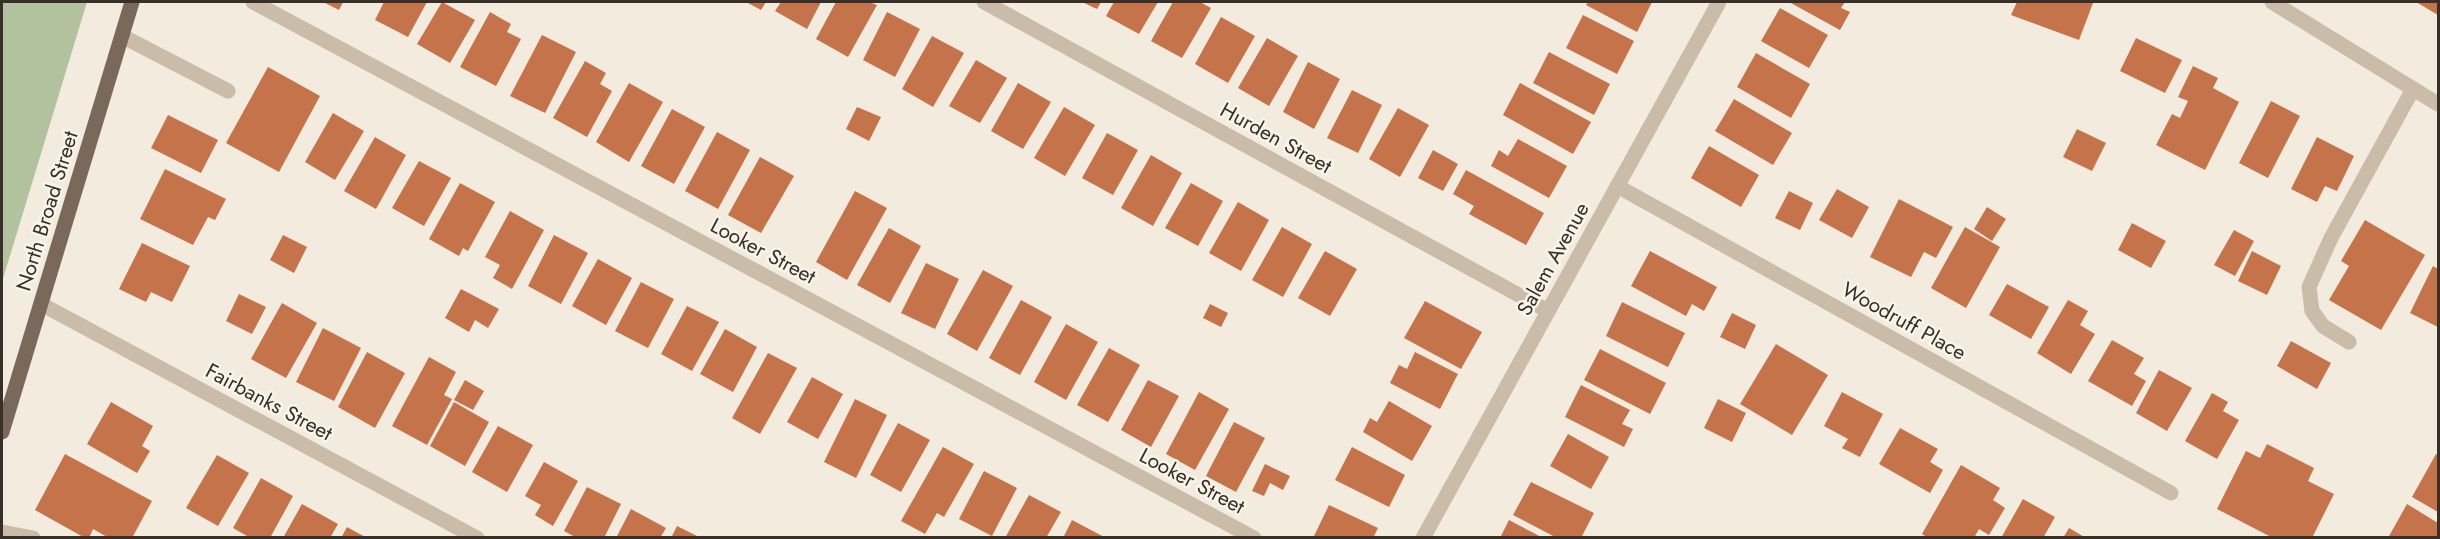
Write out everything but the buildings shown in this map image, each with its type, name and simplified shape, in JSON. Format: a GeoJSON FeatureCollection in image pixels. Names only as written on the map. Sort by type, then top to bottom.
{"type":"FeatureCollection","features":[{"type":"Feature","properties":{"kind":"main road","name":"North Broad Street"},"geometry":{"type":"LineString","coordinates":[[2,432],[132,2]]}},
{"type":"Feature","properties":{"kind":"street","name":"Looker Street"},"geometry":{"type":"LineString","coordinates":[[254,2],[1254,537]]}},
{"type":"Feature","properties":{"kind":"street","name":"Hurden Street"},"geometry":{"type":"LineString","coordinates":[[984,2],[1548,311]]}},
{"type":"Feature","properties":{"kind":"street","name":"Salem Avenue"},"geometry":{"type":"LineString","coordinates":[[1423,537],[1719,2]]}},
{"type":"Feature","properties":{"kind":"street"},"geometry":{"type":"LineString","coordinates":[[2272,2],[2439,104]]}},
{"type":"Feature","properties":{"kind":"street"},"geometry":{"type":"LineString","coordinates":[[122,36],[228,91]]}},
{"type":"Feature","properties":{"kind":"street"},"geometry":{"type":"LineString","coordinates":[[2349,342],[2323,326],[2312,311],[2309,287],[2331,238],[2413,89]]}},
{"type":"Feature","properties":{"kind":"street","name":"Woodruff Place"},"geometry":{"type":"LineString","coordinates":[[1617,186],[2171,494]]}},
{"type":"Feature","properties":{"kind":"street","name":"Fairbanks Street"},"geometry":{"type":"LineString","coordinates":[[41,304],[477,537]]}},
{"type":"Feature","properties":{"kind":"street"},"geometry":{"type":"LineString","coordinates":[[2,532],[33,537]]}},
{"type":"Feature","properties":{"kind":"green space"},"geometry":{"type":"Polygon","coordinates":[[[2,2],[87,2],[2,282],[2,2]]]}}]}
